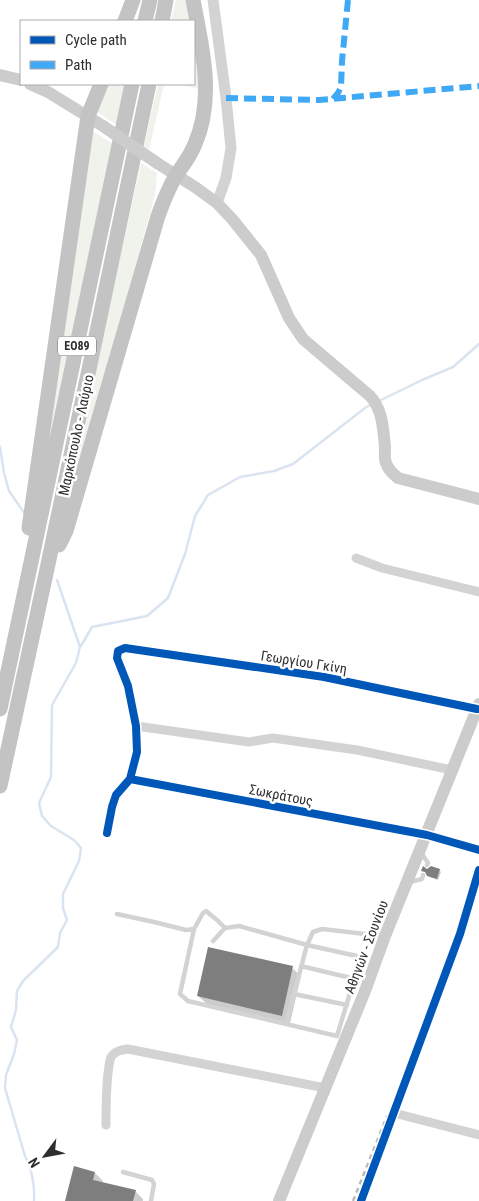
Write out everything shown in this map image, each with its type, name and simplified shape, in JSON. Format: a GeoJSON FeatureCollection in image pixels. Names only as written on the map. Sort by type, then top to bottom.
{"type":"FeatureCollection","features":[{"type":"Feature","properties":{"kind":"highway"},"geometry":{"type":"LineString","coordinates":[[125,20],[133,0]]}},
{"type":"Feature","properties":{"kind":"highway"},"geometry":{"type":"LineString","coordinates":[[145,20],[150,0]]}},
{"type":"Feature","properties":{"kind":"highway"},"geometry":{"type":"LineString","coordinates":[[162,20],[166,0]]}},
{"type":"Feature","properties":{"kind":"highway"},"geometry":{"type":"LineString","coordinates":[[48,569],[66,531],[166,192],[188,158],[202,128],[206,102],[205,78],[203,50],[193,0]]}},
{"type":"Feature","properties":{"kind":"highway"},"geometry":{"type":"LineString","coordinates":[[22,607],[20,588],[88,116],[101,85]]}},
{"type":"Feature","properties":{"kind":"highway","name":"Μαρκόπουλο - Λαύριο"},"geometry":{"type":"LineString","coordinates":[[0,709],[132,85]]}},
{"type":"Feature","properties":{"kind":"highway","name":"Μαρκόπουλο - Λαύριο"},"geometry":{"type":"LineString","coordinates":[[0,786],[48,569],[149,85]]}},
{"type":"Feature","properties":{"kind":"main road"},"geometry":{"type":"LineString","coordinates":[[0,75],[20,80]]}},
{"type":"Feature","properties":{"kind":"main road"},"geometry":{"type":"LineString","coordinates":[[32,85],[48,92],[88,116],[195,187],[217,203],[233,220],[261,255],[289,318],[303,339],[376,403],[379,409],[385,448],[385,462],[392,473],[398,478],[479,499]]}},
{"type":"Feature","properties":{"kind":"main road","name":"Αθηνών - Σουνίου"},"geometry":{"type":"LineString","coordinates":[[279,1201],[325,1088],[348,1017],[365,991],[385,936],[478,706]]}},
{"type":"Feature","properties":{"kind":"street"},"geometry":{"type":"LineString","coordinates":[[213,0],[224,78],[231,148],[226,178],[217,203]]}},
{"type":"Feature","properties":{"kind":"street"},"geometry":{"type":"LineString","coordinates":[[356,558],[382,568],[479,592]]}},
{"type":"Feature","properties":{"kind":"street","name":"Γεωργίου Γκίνη"},"geometry":{"type":"LineString","coordinates":[[136,726],[128,686],[117,658],[118,651],[125,648],[324,677],[478,706]]}},
{"type":"Feature","properties":{"kind":"street"},"geometry":{"type":"LineString","coordinates":[[107,833],[116,795],[130,779],[137,752],[136,726],[249,742],[273,738],[357,750],[452,770]]}},
{"type":"Feature","properties":{"kind":"street","name":"Σωκράτους"},"geometry":{"type":"LineString","coordinates":[[130,779],[427,835],[479,850]]}},
{"type":"Feature","properties":{"kind":"street"},"geometry":{"type":"LineString","coordinates":[[361,1201],[460,934],[479,870]]}},
{"type":"Feature","properties":{"kind":"street"},"geometry":{"type":"LineString","coordinates":[[106,1126],[106,1093],[109,1064],[115,1052],[122,1050],[128,1049],[325,1088]]}},
{"type":"Feature","properties":{"kind":"street"},"geometry":{"type":"LineString","coordinates":[[394,1113],[479,1135]]}},
{"type":"Feature","properties":{"kind":"lane"},"geometry":{"type":"LineString","coordinates":[[420,851],[428,863],[427,865]]}},
{"type":"Feature","properties":{"kind":"lane"},"geometry":{"type":"LineString","coordinates":[[406,884],[422,880],[424,875]]}},
{"type":"Feature","properties":{"kind":"lane"},"geometry":{"type":"LineString","coordinates":[[213,941],[225,928],[239,926],[307,945],[356,956],[360,960],[347,1005],[348,1017],[337,1036],[188,1001],[180,994],[194,929],[203,913],[206,912],[225,928]]}},
{"type":"Feature","properties":{"kind":"lane"},"geometry":{"type":"LineString","coordinates":[[117,914],[186,930],[194,929]]}},
{"type":"Feature","properties":{"kind":"lane"},"geometry":{"type":"LineString","coordinates":[[286,1024],[307,945],[313,932],[322,929],[385,936]]}},
{"type":"Feature","properties":{"kind":"lane"},"geometry":{"type":"LineString","coordinates":[[301,966],[355,979]]}},
{"type":"Feature","properties":{"kind":"lane"},"geometry":{"type":"LineString","coordinates":[[351,991],[365,991]]}},
{"type":"Feature","properties":{"kind":"lane"},"geometry":{"type":"LineString","coordinates":[[294,994],[347,1005]]}},
{"type":"Feature","properties":{"kind":"lane"},"geometry":{"type":"LineString","coordinates":[[123,1172],[154,1182],[151,1201]]}},
{"type":"Feature","properties":{"kind":"shaded area"},"geometry":{"type":"Polygon","coordinates":[[[176,0],[191,0],[194,20],[171,20],[176,0]]]}},
{"type":"Feature","properties":{"kind":"shaded area"},"geometry":{"type":"Polygon","coordinates":[[[195,29],[197,44],[200,89],[181,85],[195,85],[195,29]]]}},
{"type":"Feature","properties":{"kind":"shaded area"},"geometry":{"type":"Polygon","coordinates":[[[106,85],[128,85],[119,127],[96,111],[106,85]]]}},
{"type":"Feature","properties":{"kind":"shaded area"},"geometry":{"type":"Polygon","coordinates":[[[158,85],[164,85],[149,150],[144,146],[158,85]]]}},
{"type":"Feature","properties":{"kind":"shaded area"},"geometry":{"type":"Polygon","coordinates":[[[91,130],[115,145],[42,495],[91,130]]]}},
{"type":"Feature","properties":{"kind":"shaded area"},"geometry":{"type":"Polygon","coordinates":[[[141,163],[157,173],[155,195],[66,516],[63,515],[141,163]]]}},
{"type":"Feature","properties":{"kind":"building"},"geometry":{"type":"Polygon","coordinates":[[[423,866],[427,869],[431,866],[440,869],[437,879],[427,876],[425,872],[421,871],[423,866]]]}},
{"type":"Feature","properties":{"kind":"building"},"geometry":{"type":"Polygon","coordinates":[[[208,947],[293,966],[282,1016],[197,996],[208,947]]]}},
{"type":"Feature","properties":{"kind":"building"},"geometry":{"type":"Polygon","coordinates":[[[74,1166],[95,1172],[93,1180],[136,1190],[133,1201],[65,1201],[74,1166]]]}},
{"type":"Feature","properties":{"kind":"waterway"},"geometry":{"type":"LineString","coordinates":[[379,401],[453,367],[479,344]]}},
{"type":"Feature","properties":{"kind":"waterway"},"geometry":{"type":"LineString","coordinates":[[81,646],[92,627],[147,616],[168,598],[185,554],[195,516],[208,495],[240,477],[274,471],[293,464],[372,404]]}},
{"type":"Feature","properties":{"kind":"waterway"},"geometry":{"type":"LineString","coordinates":[[0,447],[9,491],[25,514]]}},
{"type":"Feature","properties":{"kind":"waterway"},"geometry":{"type":"LineString","coordinates":[[34,1201],[31,1172],[5,1088],[6,1075],[17,1040],[11,1027],[16,1010],[17,991],[23,981],[58,947],[60,933],[67,920],[63,908],[63,894],[79,861],[81,848],[74,840],[51,826],[42,816],[39,803],[51,777],[52,705],[76,663],[80,647],[57,580]]}},
{"type":"Feature","properties":{"kind":"railway"},"geometry":{"type":"LineString","coordinates":[[353,1201],[387,1116]]}},
{"type":"Feature","properties":{"kind":"marked path"},"geometry":{"type":"LineString","coordinates":[[333,99],[341,87],[348,0]]}},
{"type":"Feature","properties":{"kind":"marked path"},"geometry":{"type":"LineString","coordinates":[[226,98],[319,100],[479,86]]}},
{"type":"Feature","properties":{"kind":"cycle path"},"geometry":{"type":"LineString","coordinates":[[107,833],[116,795],[130,779],[137,752],[136,726],[128,686],[117,658],[118,651],[125,648],[324,677],[477,709]]}},
{"type":"Feature","properties":{"kind":"cycle path"},"geometry":{"type":"LineString","coordinates":[[130,779],[427,835],[479,850]]}},
{"type":"Feature","properties":{"kind":"cycle path"},"geometry":{"type":"LineString","coordinates":[[361,1201],[460,934],[479,870]]}}]}
